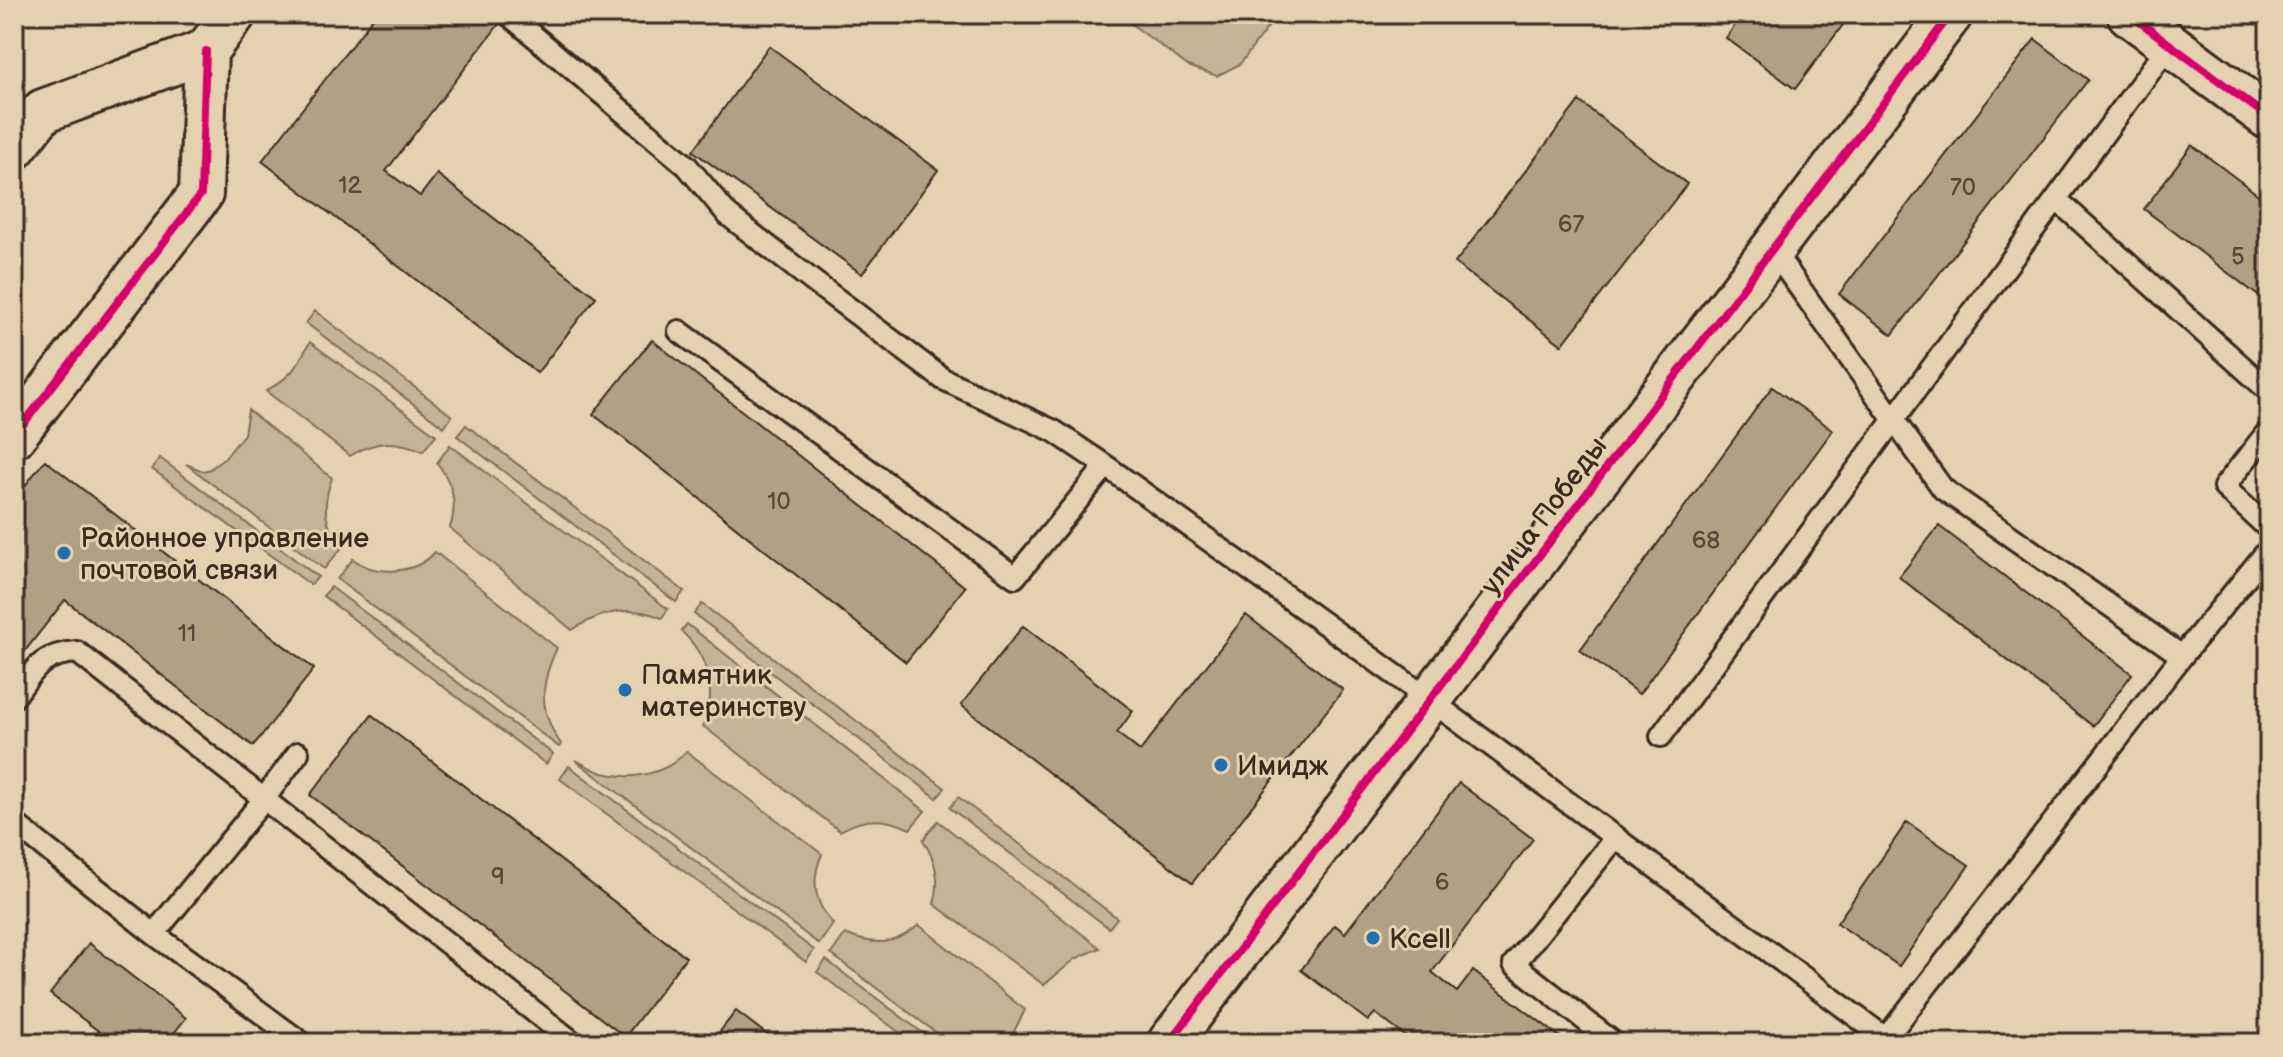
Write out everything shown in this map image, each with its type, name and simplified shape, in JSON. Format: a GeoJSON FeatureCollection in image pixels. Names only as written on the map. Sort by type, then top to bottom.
{"type":"FeatureCollection","features":[{"type":"Feature","properties":{"kind":"street","name":"улица Победы"},"geometry":{"type":"LineString","coordinates":[[1169,1043],[1951,14]]}},
{"type":"Feature","properties":{"kind":"street"},"geometry":{"type":"LineString","coordinates":[[2129,14],[2269,118]]}},
{"type":"Feature","properties":{"kind":"street"},"geometry":{"type":"LineString","coordinates":[[14,436],[201,194],[206,51],[232,15]]}},
{"type":"Feature","properties":{"kind":"street"},"geometry":{"type":"LineString","coordinates":[[14,148],[43,111],[206,51]]}},
{"type":"Feature","properties":{"kind":"lane"},"geometry":{"type":"LineString","coordinates":[[508,14],[687,166],[728,215],[943,379],[1054,431],[1106,466],[1430,700],[1889,1040],[2182,656],[2269,549]]}},
{"type":"Feature","properties":{"kind":"lane"},"geometry":{"type":"LineString","coordinates":[[1661,736],[2170,44]]}},
{"type":"Feature","properties":{"kind":"lane"},"geometry":{"type":"LineString","coordinates":[[2056,199],[2269,391]]}},
{"type":"Feature","properties":{"kind":"lane"},"geometry":{"type":"LineString","coordinates":[[1772,249],[1943,489],[2182,656]]}},
{"type":"Feature","properties":{"kind":"lane"},"geometry":{"type":"LineString","coordinates":[[679,331],[1015,577],[1106,466]]}},
{"type":"Feature","properties":{"kind":"lane"},"geometry":{"type":"LineString","coordinates":[[2269,430],[2224,487],[2269,529]]}},
{"type":"Feature","properties":{"kind":"lane"},"geometry":{"type":"LineString","coordinates":[[14,697],[41,661],[59,653],[77,652],[574,1043]]}},
{"type":"Feature","properties":{"kind":"lane"},"geometry":{"type":"LineString","coordinates":[[154,934],[298,753]]}},
{"type":"Feature","properties":{"kind":"lane"},"geometry":{"type":"LineString","coordinates":[[14,823],[154,934],[302,1043]]}},
{"type":"Feature","properties":{"kind":"lane"},"geometry":{"type":"LineString","coordinates":[[1614,1043],[1514,964],[1616,837]]}},
{"type":"Feature","properties":{"kind":"shaded area"},"geometry":{"type":"Polygon","coordinates":[[[1118,14],[1278,14],[1240,64],[1217,76],[1188,66],[1118,14]]]}},
{"type":"Feature","properties":{"kind":"shaded area"},"geometry":{"type":"Polygon","coordinates":[[[315,311],[452,416],[444,427],[306,323],[315,311]]]}},
{"type":"Feature","properties":{"kind":"shaded area"},"geometry":{"type":"Polygon","coordinates":[[[310,342],[436,435],[423,451],[403,444],[385,443],[350,456],[266,391],[292,371],[310,342]]]}},
{"type":"Feature","properties":{"kind":"shaded area"},"geometry":{"type":"Polygon","coordinates":[[[248,410],[332,478],[326,515],[341,549],[324,569],[186,464],[203,471],[225,458],[244,434],[248,410]]]}},
{"type":"Feature","properties":{"kind":"shaded area"},"geometry":{"type":"Polygon","coordinates":[[[466,425],[684,591],[676,602],[457,436],[466,425]]]}},
{"type":"Feature","properties":{"kind":"shaded area"},"geometry":{"type":"Polygon","coordinates":[[[450,445],[668,609],[662,618],[638,611],[616,612],[572,630],[450,528],[452,494],[437,463],[450,445]]]}},
{"type":"Feature","properties":{"kind":"shaded area"},"geometry":{"type":"Polygon","coordinates":[[[160,458],[318,577],[311,585],[152,469],[160,458]]]}},
{"type":"Feature","properties":{"kind":"shaded area"},"geometry":{"type":"Polygon","coordinates":[[[435,552],[557,648],[547,673],[544,697],[548,720],[561,744],[559,747],[337,579],[353,559],[373,569],[396,570],[417,565],[435,552]]]}},
{"type":"Feature","properties":{"kind":"shaded area"},"geometry":{"type":"Polygon","coordinates":[[[331,587],[553,754],[546,764],[323,596],[331,587]]]}},
{"type":"Feature","properties":{"kind":"shaded area"},"geometry":{"type":"Polygon","coordinates":[[[702,604],[945,788],[937,798],[694,614],[702,604]]]}},
{"type":"Feature","properties":{"kind":"shaded area"},"geometry":{"type":"Polygon","coordinates":[[[687,624],[925,811],[910,829],[875,820],[840,831],[703,726],[710,701],[708,675],[698,651],[681,631],[687,624]]]}},
{"type":"Feature","properties":{"kind":"shaded area"},"geometry":{"type":"Polygon","coordinates":[[[686,751],[822,854],[816,873],[816,890],[822,908],[833,924],[819,944],[575,760],[603,773],[637,776],[669,765],[686,751]]]}},
{"type":"Feature","properties":{"kind":"shaded area"},"geometry":{"type":"Polygon","coordinates":[[[569,766],[814,950],[806,962],[560,779],[569,766]]]}},
{"type":"Feature","properties":{"kind":"shaded area"},"geometry":{"type":"Polygon","coordinates":[[[958,797],[1117,918],[1109,928],[950,808],[958,797]]]}},
{"type":"Feature","properties":{"kind":"shaded area"},"geometry":{"type":"Polygon","coordinates":[[[938,821],[1100,948],[1075,959],[1044,985],[934,904],[936,871],[923,840],[938,821]]]}},
{"type":"Feature","properties":{"kind":"shaded area"},"geometry":{"type":"Polygon","coordinates":[[[919,925],[1025,1010],[1008,1043],[950,1043],[831,954],[845,934],[865,941],[884,942],[901,937],[919,925]]]}},
{"type":"Feature","properties":{"kind":"shaded area"},"geometry":{"type":"Polygon","coordinates":[[[826,960],[936,1043],[914,1043],[817,972],[826,960]]]}},
{"type":"Feature","properties":{"kind":"building"},"geometry":{"type":"Polygon","coordinates":[[[376,14],[497,14],[503,19],[386,171],[420,196],[437,174],[596,297],[537,373],[262,161],[376,14]]]}},
{"type":"Feature","properties":{"kind":"building"},"geometry":{"type":"Polygon","coordinates":[[[1743,14],[1851,14],[1795,89],[1726,38],[1743,14]]]}},
{"type":"Feature","properties":{"kind":"building"},"geometry":{"type":"Polygon","coordinates":[[[2035,39],[2088,80],[1892,335],[1839,294],[2035,39]]]}},
{"type":"Feature","properties":{"kind":"building"},"geometry":{"type":"Polygon","coordinates":[[[769,46],[938,170],[862,274],[693,151],[769,46]]]}},
{"type":"Feature","properties":{"kind":"building"},"geometry":{"type":"Polygon","coordinates":[[[1579,101],[1687,184],[1562,345],[1455,263],[1579,101]]]}},
{"type":"Feature","properties":{"kind":"building"},"geometry":{"type":"Polygon","coordinates":[[[2192,145],[2269,203],[2269,304],[2144,209],[2192,145]]]}},
{"type":"Feature","properties":{"kind":"building"},"geometry":{"type":"Polygon","coordinates":[[[652,340],[965,587],[906,662],[593,414],[652,340]]]}},
{"type":"Feature","properties":{"kind":"building"},"geometry":{"type":"Polygon","coordinates":[[[1772,387],[1833,430],[1639,694],[1580,650],[1772,387]]]}},
{"type":"Feature","properties":{"kind":"building"},"geometry":{"type":"Polygon","coordinates":[[[45,460],[314,669],[253,746],[65,600],[14,665],[14,500],[45,460]]]}},
{"type":"Feature","properties":{"kind":"building"},"geometry":{"type":"Polygon","coordinates":[[[1939,526],[2132,674],[2093,726],[1899,577],[1939,526]]]}},
{"type":"Feature","properties":{"kind":"building"},"geometry":{"type":"Polygon","coordinates":[[[1246,615],[1343,690],[1192,883],[961,705],[1023,626],[1133,711],[1117,733],[1140,751],[1246,615]]]}},
{"type":"Feature","properties":{"kind":"building"},"geometry":{"type":"Polygon","coordinates":[[[372,715],[686,957],[625,1037],[310,795],[372,715]]]}},
{"type":"Feature","properties":{"kind":"building"},"geometry":{"type":"Polygon","coordinates":[[[1459,783],[1533,839],[1432,972],[1457,992],[1473,971],[1568,1043],[1414,1043],[1375,1013],[1368,1021],[1301,970],[1335,925],[1345,933],[1459,783]]]}},
{"type":"Feature","properties":{"kind":"building"},"geometry":{"type":"Polygon","coordinates":[[[1907,822],[1969,865],[1899,966],[1837,923],[1907,822]]]}},
{"type":"Feature","properties":{"kind":"building"},"geometry":{"type":"Polygon","coordinates":[[[89,943],[186,1018],[166,1043],[114,1043],[50,994],[89,943]]]}},
{"type":"Feature","properties":{"kind":"building"},"geometry":{"type":"Polygon","coordinates":[[[736,1011],[778,1043],[711,1043],[736,1011]]]}},
{"type":"Feature","properties":{"kind":"cycle path"},"geometry":{"type":"LineString","coordinates":[[1169,1043],[1951,14]]}},
{"type":"Feature","properties":{"kind":"cycle path"},"geometry":{"type":"LineString","coordinates":[[2129,14],[2269,118]]}},
{"type":"Feature","properties":{"kind":"cycle path"},"geometry":{"type":"LineString","coordinates":[[14,436],[201,194],[206,51]]}},
{"type":"Feature","properties":{"kind":"place","name":"Районное управление почтовой связи"},"geometry":{"type":"Point","coordinates":[64,553]}},
{"type":"Feature","properties":{"kind":"place","name":"Памятник материнству"},"geometry":{"type":"Point","coordinates":[625,690]}},
{"type":"Feature","properties":{"kind":"place","name":"Имидж"},"geometry":{"type":"Point","coordinates":[1221,765]}},
{"type":"Feature","properties":{"kind":"place","name":"Kcell"},"geometry":{"type":"Point","coordinates":[1373,938]}}]}
